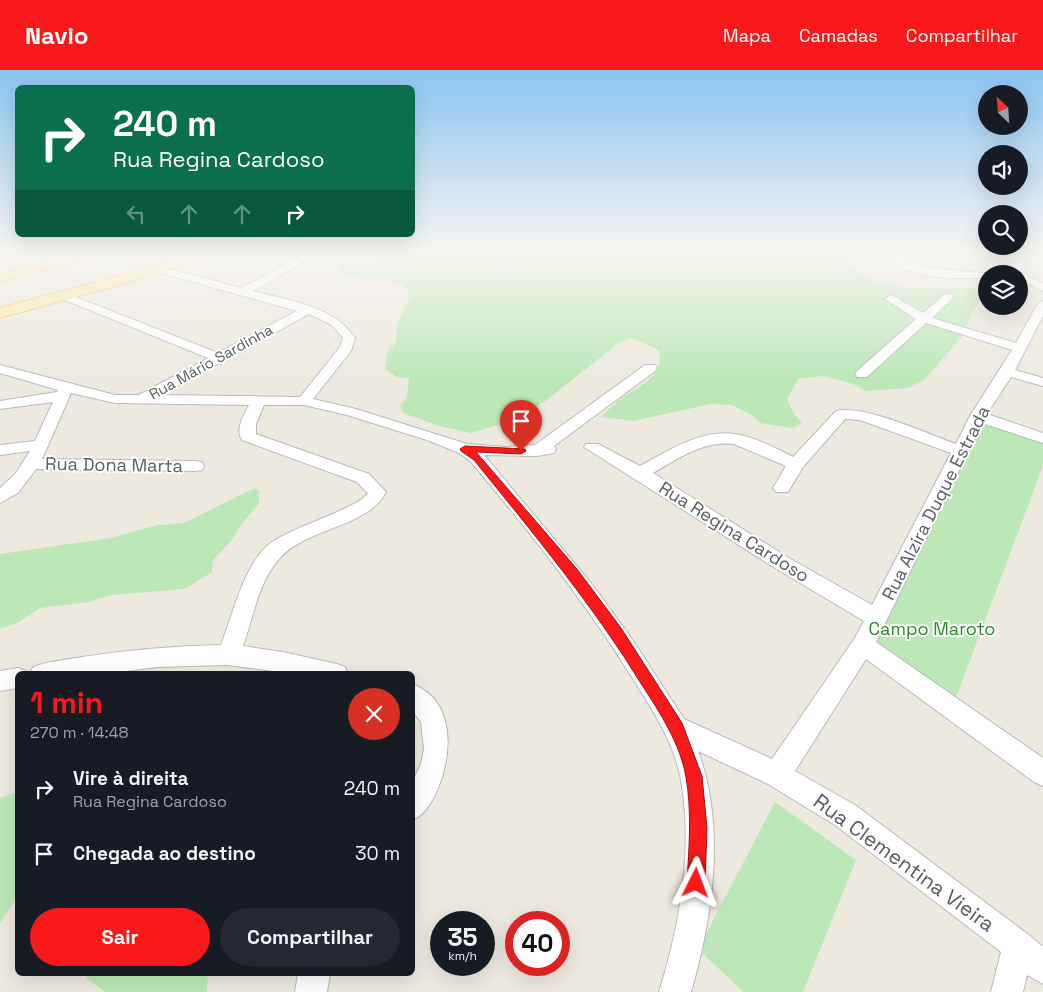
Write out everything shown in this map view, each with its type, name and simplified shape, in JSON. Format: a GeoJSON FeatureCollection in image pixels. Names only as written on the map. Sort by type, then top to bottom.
{"type":"FeatureCollection","features":[{"type":"Feature","properties":{"kind":"main road"},"geometry":{"type":"LineString","coordinates":[[0,314],[71,294]]}},
{"type":"Feature","properties":{"kind":"street"},"geometry":{"type":"LineString","coordinates":[[250,294],[328,316],[338,322],[349,338],[346,348],[304,401]]}},
{"type":"Feature","properties":{"kind":"street"},"geometry":{"type":"LineString","coordinates":[[64,296],[220,358]]}},
{"type":"Feature","properties":{"kind":"street"},"geometry":{"type":"LineString","coordinates":[[862,374],[949,296]]}},
{"type":"Feature","properties":{"kind":"street"},"geometry":{"type":"LineString","coordinates":[[891,299],[924,319],[1030,340]]}},
{"type":"Feature","properties":{"kind":"street","name":"Rua Alzira Duque Estrada"},"geometry":{"type":"LineString","coordinates":[[777,775],[863,645],[978,416],[1030,340],[1043,305]]}},
{"type":"Feature","properties":{"kind":"street","name":"Rua Mário Sardinha"},"geometry":{"type":"LineString","coordinates":[[141,400],[308,310]]}},
{"type":"Feature","properties":{"kind":"street"},"geometry":{"type":"LineString","coordinates":[[537,451],[650,368]]}},
{"type":"Feature","properties":{"kind":"street"},"geometry":{"type":"LineString","coordinates":[[0,369],[65,392],[116,399],[304,401],[351,412],[465,449],[506,452],[537,451],[560,447]]}},
{"type":"Feature","properties":{"kind":"street"},"geometry":{"type":"LineString","coordinates":[[1007,372],[1043,382]]}},
{"type":"Feature","properties":{"kind":"street"},"geometry":{"type":"LineString","coordinates":[[0,405],[65,392]]}},
{"type":"Feature","properties":{"kind":"street"},"geometry":{"type":"LineString","coordinates":[[0,496],[13,488],[32,464],[65,392]]}},
{"type":"Feature","properties":{"kind":"street"},"geometry":{"type":"LineString","coordinates":[[229,655],[260,568],[274,550],[292,538],[373,500],[377,492],[363,478],[248,437],[248,424],[259,400]]}},
{"type":"Feature","properties":{"kind":"street"},"geometry":{"type":"LineString","coordinates":[[782,488],[796,464],[837,417],[849,413],[960,451]]}},
{"type":"Feature","properties":{"kind":"street"},"geometry":{"type":"LineString","coordinates":[[978,416],[1043,438]]}},
{"type":"Feature","properties":{"kind":"street"},"geometry":{"type":"LineString","coordinates":[[640,473],[695,444],[725,438],[739,440],[796,464]]}},
{"type":"Feature","properties":{"kind":"street"},"geometry":{"type":"LineString","coordinates":[[0,450],[40,445]]}},
{"type":"Feature","properties":{"kind":"street","name":"Rua Regina Cardoso"},"geometry":{"type":"LineString","coordinates":[[592,447],[640,473],[757,548],[876,618]]}},
{"type":"Feature","properties":{"kind":"street"},"geometry":{"type":"LineString","coordinates":[[465,449],[477,458],[572,572],[616,631],[677,728],[694,776],[698,828],[695,901],[680,977],[675,992]]}},
{"type":"Feature","properties":{"kind":"street","name":"Rua Dona Marta"},"geometry":{"type":"LineString","coordinates":[[32,464],[196,466]]}},
{"type":"Feature","properties":{"kind":"street"},"geometry":{"type":"LineString","coordinates":[[863,645],[1043,773]]}},
{"type":"Feature","properties":{"kind":"street"},"geometry":{"type":"LineString","coordinates":[[61,671],[156,657],[229,655],[305,666],[325,671]]}},
{"type":"Feature","properties":{"kind":"street"},"geometry":{"type":"LineString","coordinates":[[0,682],[15,679]]}},
{"type":"Feature","properties":{"kind":"street"},"geometry":{"type":"LineString","coordinates":[[415,696],[421,700],[431,714],[439,738],[435,762],[420,798],[415,804]]}},
{"type":"Feature","properties":{"kind":"street","name":"Rua Clementina Vieira"},"geometry":{"type":"LineString","coordinates":[[677,728],[777,775],[845,815],[1018,946],[1043,968]]}},
{"type":"Feature","properties":{"kind":"street"},"geometry":{"type":"LineString","coordinates":[[1007,992],[1018,946]]}},
{"type":"Feature","properties":{"kind":"street"},"geometry":{"type":"LineString","coordinates":[[311,992],[314,976]]}},
{"type":"Feature","properties":{"kind":"green space"},"geometry":{"type":"Polygon","coordinates":[[[409,294],[978,294],[978,300],[961,338],[925,379],[908,388],[867,391],[853,384],[823,376],[798,379],[787,399],[794,414],[802,423],[791,428],[760,423],[750,414],[732,405],[711,404],[633,421],[600,417],[618,401],[648,381],[658,368],[660,360],[659,350],[632,338],[620,342],[544,402],[514,420],[471,433],[439,426],[403,413],[400,405],[407,398],[409,378],[397,377],[385,369],[387,353],[396,342],[397,324],[409,300],[409,294]]]}},
{"type":"Feature","properties":{"kind":"green space","name":"Campo Maroto"},"geometry":{"type":"Polygon","coordinates":[[[982,420],[1043,439],[1043,466],[954,703],[871,646],[982,420]]]}},
{"type":"Feature","properties":{"kind":"green space"},"geometry":{"type":"Polygon","coordinates":[[[255,488],[259,492],[259,503],[240,526],[232,540],[213,560],[212,572],[185,589],[111,595],[89,602],[40,608],[17,623],[0,629],[0,554],[111,538],[158,525],[184,523],[255,488]]]}},
{"type":"Feature","properties":{"kind":"green space"},"geometry":{"type":"Polygon","coordinates":[[[15,793],[15,900],[0,923],[0,798],[15,793]]]}},
{"type":"Feature","properties":{"kind":"green space"},"geometry":{"type":"Polygon","coordinates":[[[775,802],[856,860],[803,992],[743,992],[698,949],[775,802]]]}},
{"type":"Feature","properties":{"kind":"green space"},"geometry":{"type":"Polygon","coordinates":[[[87,976],[208,976],[207,992],[105,992],[87,979],[87,976]]]}},
{"type":"Feature","properties":{"kind":"route"},"geometry":{"type":"LineString","coordinates":[[521,451],[506,452],[465,449],[477,458],[512,498],[572,572],[616,631],[677,728],[694,776],[698,828],[696,883]]}}]}
